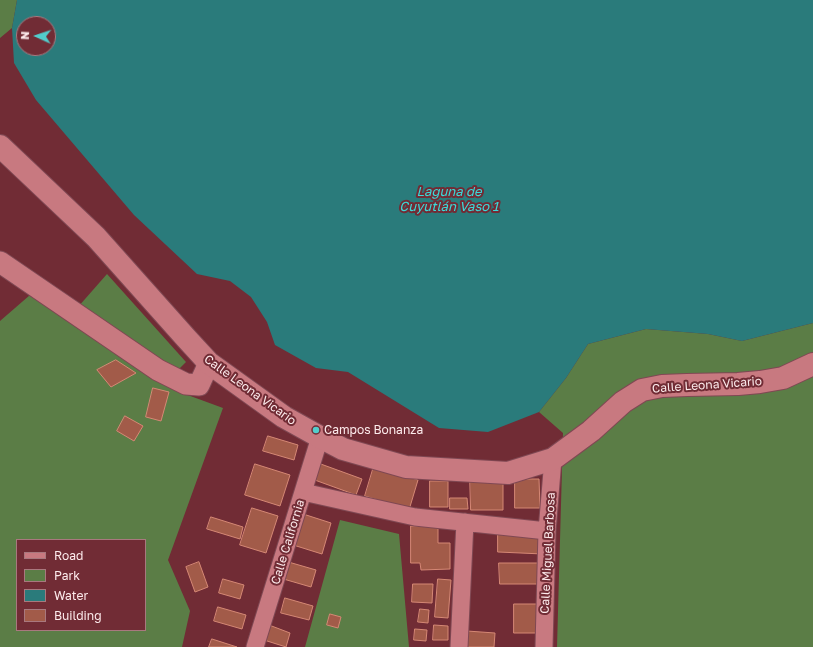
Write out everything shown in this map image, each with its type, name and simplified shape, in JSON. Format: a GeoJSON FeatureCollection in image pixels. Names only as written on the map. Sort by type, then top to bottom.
{"type":"FeatureCollection","features":[{"type":"Feature","properties":{"kind":"main road","name":"Calle Leona Vicario"},"geometry":{"type":"LineString","coordinates":[[0,146],[96,237],[210,363],[284,418],[343,449],[406,467],[508,473],[553,459],[591,431],[623,402],[642,390],[662,386],[760,382],[783,378],[813,364]]}},
{"type":"Feature","properties":{"kind":"street"},"geometry":{"type":"LineString","coordinates":[[0,262],[158,370],[186,384],[199,385],[210,363]]}},
{"type":"Feature","properties":{"kind":"street","name":"Calle California"},"geometry":{"type":"LineString","coordinates":[[255,647],[320,437]]}},
{"type":"Feature","properties":{"kind":"street","name":"Calle Miguel Barbosa"},"geometry":{"type":"LineString","coordinates":[[544,647],[547,531],[553,459]]}},
{"type":"Feature","properties":{"kind":"street"},"geometry":{"type":"LineString","coordinates":[[303,492],[415,517],[547,531]]}},
{"type":"Feature","properties":{"kind":"street"},"geometry":{"type":"LineString","coordinates":[[459,647],[465,522]]}},
{"type":"Feature","properties":{"kind":"green space"},"geometry":{"type":"Polygon","coordinates":[[[0,0],[17,0],[12,28],[0,38],[0,0]]]}},
{"type":"Feature","properties":{"kind":"green space"},"geometry":{"type":"Polygon","coordinates":[[[107,274],[186,362],[178,370],[153,356],[78,307],[107,274]]]}},
{"type":"Feature","properties":{"kind":"green space"},"geometry":{"type":"Polygon","coordinates":[[[30,295],[77,328],[185,394],[223,408],[168,560],[190,611],[182,647],[0,647],[0,321],[30,295]]]}},
{"type":"Feature","properties":{"kind":"green space"},"geometry":{"type":"Polygon","coordinates":[[[813,323],[813,647],[557,647],[563,433],[539,412],[566,378],[588,344],[646,329],[708,334],[742,341],[813,323]]]}},
{"type":"Feature","properties":{"kind":"green space"},"geometry":{"type":"Polygon","coordinates":[[[340,520],[399,534],[409,647],[305,647],[340,520]]]}},
{"type":"Feature","properties":{"kind":"water","name":"Laguna de Cuyutlán Vaso 1"},"geometry":{"type":"Polygon","coordinates":[[[17,0],[813,0],[813,323],[742,341],[708,334],[646,329],[588,344],[566,378],[539,412],[488,432],[439,428],[348,372],[316,368],[275,345],[267,322],[251,297],[230,281],[197,274],[134,215],[36,100],[14,63],[12,28],[17,0]]]}},
{"type":"Feature","properties":{"kind":"building"},"geometry":{"type":"Polygon","coordinates":[[[116,360],[136,373],[111,387],[97,370],[116,360]]]}},
{"type":"Feature","properties":{"kind":"building"},"geometry":{"type":"Polygon","coordinates":[[[153,388],[169,392],[161,421],[146,417],[153,388]]]}},
{"type":"Feature","properties":{"kind":"building"},"geometry":{"type":"Polygon","coordinates":[[[125,416],[143,426],[134,441],[117,431],[125,416]]]}},
{"type":"Feature","properties":{"kind":"building"},"geometry":{"type":"Polygon","coordinates":[[[268,436],[298,445],[294,460],[263,451],[268,436]]]}},
{"type":"Feature","properties":{"kind":"building"},"geometry":{"type":"Polygon","coordinates":[[[318,463],[362,479],[356,495],[312,479],[318,463]]]}},
{"type":"Feature","properties":{"kind":"building"},"geometry":{"type":"Polygon","coordinates":[[[255,464],[290,475],[280,506],[245,495],[255,464]]]}},
{"type":"Feature","properties":{"kind":"building"},"geometry":{"type":"Polygon","coordinates":[[[374,466],[418,480],[409,510],[365,496],[374,466]]]}},
{"type":"Feature","properties":{"kind":"building"},"geometry":{"type":"Polygon","coordinates":[[[470,476],[503,476],[503,510],[471,510],[470,476]]]}},
{"type":"Feature","properties":{"kind":"building"},"geometry":{"type":"Polygon","coordinates":[[[515,479],[539,479],[540,508],[515,508],[515,479]]]}},
{"type":"Feature","properties":{"kind":"building"},"geometry":{"type":"Polygon","coordinates":[[[430,481],[448,481],[448,507],[430,507],[430,481]]]}},
{"type":"Feature","properties":{"kind":"building"},"geometry":{"type":"Polygon","coordinates":[[[450,498],[467,498],[468,509],[450,509],[450,498]]]}},
{"type":"Feature","properties":{"kind":"building"},"geometry":{"type":"Polygon","coordinates":[[[252,508],[278,516],[266,553],[240,545],[252,508]]]}},
{"type":"Feature","properties":{"kind":"building"},"geometry":{"type":"Polygon","coordinates":[[[300,513],[331,523],[322,554],[290,544],[300,513]]]}},
{"type":"Feature","properties":{"kind":"building"},"geometry":{"type":"Polygon","coordinates":[[[211,517],[243,527],[240,539],[207,529],[211,517]]]}},
{"type":"Feature","properties":{"kind":"building"},"geometry":{"type":"Polygon","coordinates":[[[411,526],[438,526],[438,543],[450,543],[450,569],[421,570],[420,563],[411,563],[411,526]]]}},
{"type":"Feature","properties":{"kind":"building"},"geometry":{"type":"Polygon","coordinates":[[[498,534],[543,536],[543,554],[498,552],[498,534]]]}},
{"type":"Feature","properties":{"kind":"building"},"geometry":{"type":"Polygon","coordinates":[[[285,561],[316,570],[311,587],[280,578],[285,561]]]}},
{"type":"Feature","properties":{"kind":"building"},"geometry":{"type":"Polygon","coordinates":[[[199,562],[208,587],[195,592],[186,567],[199,562]]]}},
{"type":"Feature","properties":{"kind":"building"},"geometry":{"type":"Polygon","coordinates":[[[499,563],[545,563],[545,584],[500,584],[499,563]]]}},
{"type":"Feature","properties":{"kind":"building"},"geometry":{"type":"Polygon","coordinates":[[[223,579],[244,585],[240,599],[219,593],[223,579]]]}},
{"type":"Feature","properties":{"kind":"building"},"geometry":{"type":"Polygon","coordinates":[[[438,579],[451,580],[448,618],[435,617],[438,579]]]}},
{"type":"Feature","properties":{"kind":"building"},"geometry":{"type":"Polygon","coordinates":[[[413,584],[433,584],[432,603],[412,602],[413,584]]]}},
{"type":"Feature","properties":{"kind":"building"},"geometry":{"type":"Polygon","coordinates":[[[285,598],[313,606],[309,620],[281,613],[285,598]]]}},
{"type":"Feature","properties":{"kind":"building"},"geometry":{"type":"Polygon","coordinates":[[[514,604],[544,604],[544,633],[514,633],[514,604]]]}},
{"type":"Feature","properties":{"kind":"building"},"geometry":{"type":"Polygon","coordinates":[[[218,607],[246,615],[242,629],[214,621],[218,607]]]}},
{"type":"Feature","properties":{"kind":"building"},"geometry":{"type":"Polygon","coordinates":[[[420,609],[429,610],[428,623],[418,622],[420,609]]]}},
{"type":"Feature","properties":{"kind":"building"},"geometry":{"type":"Polygon","coordinates":[[[330,614],[341,617],[338,628],[327,625],[330,614]]]}},
{"type":"Feature","properties":{"kind":"building"},"geometry":{"type":"Polygon","coordinates":[[[269,625],[290,633],[286,647],[264,640],[269,625]]]}},
{"type":"Feature","properties":{"kind":"building"},"geometry":{"type":"Polygon","coordinates":[[[434,625],[448,626],[448,640],[433,640],[434,625]]]}},
{"type":"Feature","properties":{"kind":"building"},"geometry":{"type":"Polygon","coordinates":[[[415,629],[427,630],[426,641],[414,640],[415,629]]]}},
{"type":"Feature","properties":{"kind":"building"},"geometry":{"type":"Polygon","coordinates":[[[467,631],[495,633],[494,647],[466,647],[467,631]]]}},
{"type":"Feature","properties":{"kind":"building"},"geometry":{"type":"Polygon","coordinates":[[[212,639],[237,647],[209,647],[212,639]]]}},
{"type":"Feature","properties":{"kind":"place","name":"Campos Bonanza"},"geometry":{"type":"Point","coordinates":[316,430]}}]}
